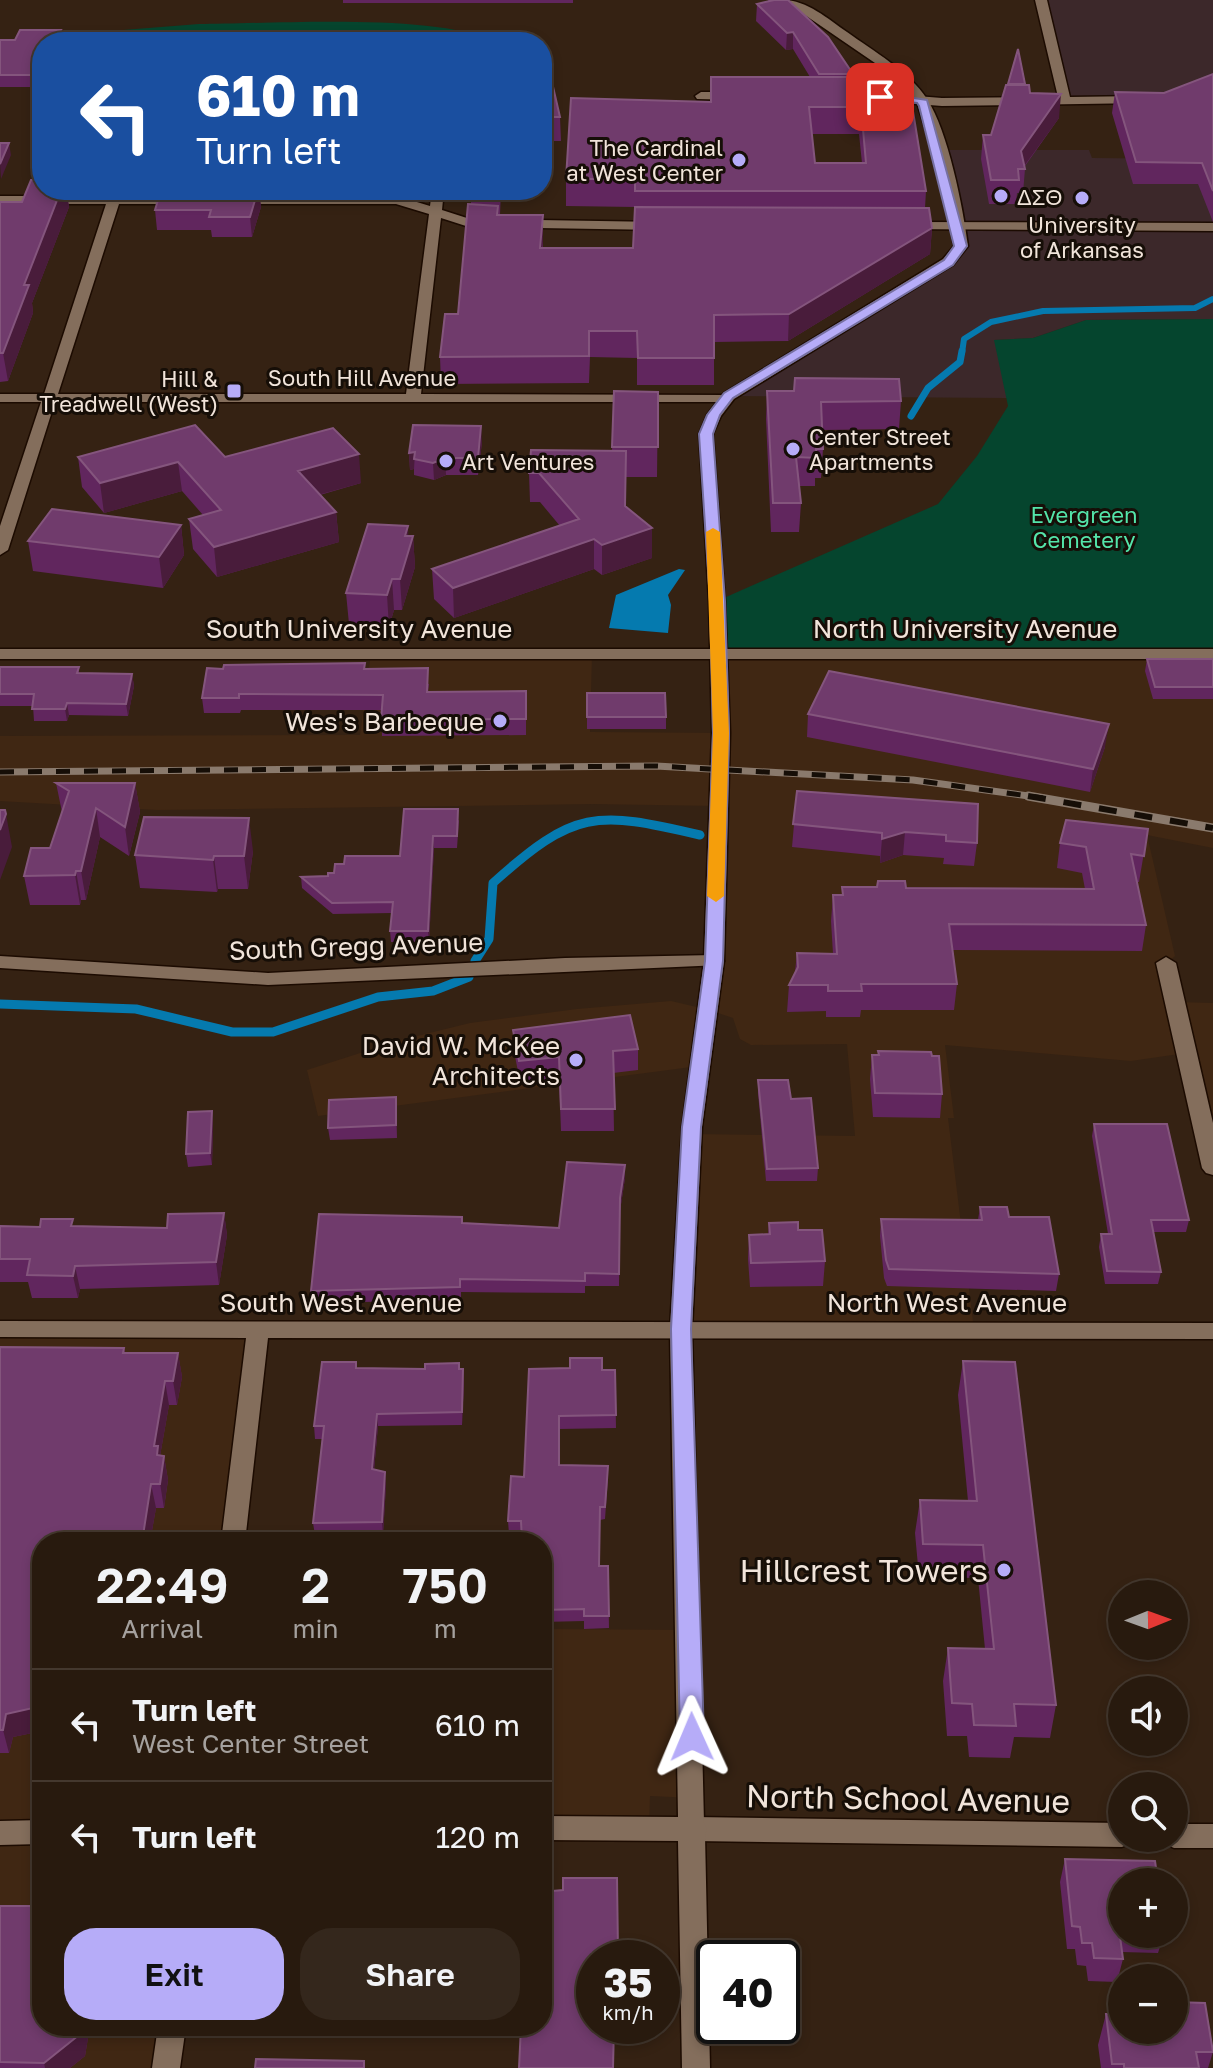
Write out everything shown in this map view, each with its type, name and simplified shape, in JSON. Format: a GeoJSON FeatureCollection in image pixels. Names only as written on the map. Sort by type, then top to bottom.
{"type":"FeatureCollection","features":[{"type":"Feature","properties":{"kind":"street"},"geometry":{"type":"LineString","coordinates":[[696,2068],[694,1829],[681,1329],[692,1127],[714,961],[721,733],[706,434],[724,399],[948,262],[961,246],[921,100],[820,19],[789,0]]}},
{"type":"Feature","properties":{"kind":"street"},"geometry":{"type":"LineString","coordinates":[[1041,0],[1065,102]]}},
{"type":"Feature","properties":{"kind":"street"},"geometry":{"type":"LineString","coordinates":[[701,96],[746,96]]}},
{"type":"Feature","properties":{"kind":"street"},"geometry":{"type":"LineString","coordinates":[[865,97],[1065,102],[1160,100]]}},
{"type":"Feature","properties":{"kind":"street"},"geometry":{"type":"LineString","coordinates":[[0,200],[202,200]]}},
{"type":"Feature","properties":{"kind":"street"},"geometry":{"type":"LineString","coordinates":[[0,550],[114,200]]}},
{"type":"Feature","properties":{"kind":"street"},"geometry":{"type":"LineString","coordinates":[[216,200],[397,200],[469,223],[678,226]]}},
{"type":"Feature","properties":{"kind":"street"},"geometry":{"type":"LineString","coordinates":[[413,398],[437,200]]}},
{"type":"Feature","properties":{"kind":"street"},"geometry":{"type":"LineString","coordinates":[[882,226],[1213,227]]}},
{"type":"Feature","properties":{"kind":"street","name":"South Hill Avenue"},"geometry":{"type":"LineString","coordinates":[[0,398],[724,399]]}},
{"type":"Feature","properties":{"kind":"street","name":"South University Avenue"},"geometry":{"type":"LineString","coordinates":[[0,654],[717,655]]}},
{"type":"Feature","properties":{"kind":"street","name":"North University Avenue"},"geometry":{"type":"LineString","coordinates":[[717,655],[1213,654]]}},
{"type":"Feature","properties":{"kind":"street","name":"South Gregg Avenue"},"geometry":{"type":"LineString","coordinates":[[0,962],[268,979],[565,964],[714,961]]}},
{"type":"Feature","properties":{"kind":"street"},"geometry":{"type":"LineString","coordinates":[[1166,963],[1213,1168]]}},
{"type":"Feature","properties":{"kind":"street","name":"South West Avenue"},"geometry":{"type":"LineString","coordinates":[[0,1329],[681,1329]]}},
{"type":"Feature","properties":{"kind":"street","name":"North West Avenue"},"geometry":{"type":"LineString","coordinates":[[681,1329],[1213,1331]]}},
{"type":"Feature","properties":{"kind":"street"},"geometry":{"type":"LineString","coordinates":[[234,1532],[258,1331]]}},
{"type":"Feature","properties":{"kind":"street","name":"North School Avenue"},"geometry":{"type":"LineString","coordinates":[[552,1828],[1108,1835]]}},
{"type":"Feature","properties":{"kind":"street"},"geometry":{"type":"LineString","coordinates":[[0,1833],[32,1832]]}},
{"type":"Feature","properties":{"kind":"street"},"geometry":{"type":"LineString","coordinates":[[1188,1836],[1213,1836]]}},
{"type":"Feature","properties":{"kind":"street"},"geometry":{"type":"LineString","coordinates":[[166,2068],[171,2036]]}},
{"type":"Feature","properties":{"kind":"shaded area","name":"University of Arkansas"},"geometry":{"type":"Polygon","coordinates":[[[1041,0],[1213,0],[1213,319],[1086,320],[1033,338],[995,340],[1007,398],[729,396],[948,262],[960,246],[938,150],[1089,150],[1092,158],[1188,159],[1160,100],[1065,102],[1041,0]]]}},
{"type":"Feature","properties":{"kind":"shaded area"},"geometry":{"type":"Polygon","coordinates":[[[371,654],[592,654],[590,732],[720,733],[717,655],[1213,654],[1213,848],[1147,835],[1175,956],[1166,964],[1175,1002],[1213,1003],[1213,1168],[1186,1053],[1131,1061],[945,1045],[954,1118],[948,1118],[974,1330],[681,1329],[691,1134],[855,1136],[847,1044],[751,1045],[740,1039],[733,1018],[706,1009],[699,1066],[318,1116],[307,1070],[401,1040],[470,1023],[577,1009],[671,1001],[705,1009],[718,806],[592,804],[157,810],[0,801],[0,736],[360,735],[371,654]]]}},
{"type":"Feature","properties":{"kind":"shaded area"},"geometry":{"type":"Polygon","coordinates":[[[0,1329],[258,1331],[234,1532],[32,1532],[32,2036],[171,2036],[166,2068],[0,2068],[0,1329]]]}},
{"type":"Feature","properties":{"kind":"shaded area"},"geometry":{"type":"Polygon","coordinates":[[[552,1629],[689,1630],[693,1798],[650,1796],[649,1829],[552,1828],[552,1629]]]}},
{"type":"Feature","properties":{"kind":"green space"},"geometry":{"type":"Polygon","coordinates":[[[351,22],[394,23],[462,32],[117,32],[199,24],[351,22]]]}},
{"type":"Feature","properties":{"kind":"green space","name":"Evergreen Cemetery"},"geometry":{"type":"Polygon","coordinates":[[[1213,319],[1213,654],[717,655],[717,601],[938,504],[977,456],[1008,406],[994,340],[1033,338],[1086,320],[1213,319]]]}},
{"type":"Feature","properties":{"kind":"water"},"geometry":{"type":"Polygon","coordinates":[[[679,569],[685,570],[668,595],[671,605],[668,633],[609,628],[616,595],[679,569]]]}},
{"type":"Feature","properties":{"kind":"building"},"geometry":{"type":"Polygon","coordinates":[[[788,0],[828,37],[853,74],[819,74],[793,32],[787,33],[757,4],[788,0]]]}},
{"type":"Feature","properties":{"kind":"building"},"geometry":{"type":"Polygon","coordinates":[[[20,30],[61,30],[32,32],[32,75],[0,75],[0,40],[15,40],[20,30]]]}},
{"type":"Feature","properties":{"kind":"building"},"geometry":{"type":"Polygon","coordinates":[[[1018,49],[1025,84],[1008,84],[1018,49]]]}},
{"type":"Feature","properties":{"kind":"building"},"geometry":{"type":"Polygon","coordinates":[[[1213,74],[1213,191],[1202,163],[1136,162],[1115,92],[1164,93],[1213,74]]]}},
{"type":"Feature","properties":{"kind":"building"},"geometry":{"type":"Polygon","coordinates":[[[711,77],[861,77],[867,87],[896,87],[897,93],[905,93],[906,99],[911,99],[926,191],[635,191],[635,179],[566,179],[571,98],[711,102],[711,77]],[[809,107],[815,163],[866,163],[861,107],[809,107]]]}},
{"type":"Feature","properties":{"kind":"building"},"geometry":{"type":"Polygon","coordinates":[[[552,82],[560,117],[552,117],[552,82]]]}},
{"type":"Feature","properties":{"kind":"building"},"geometry":{"type":"Polygon","coordinates":[[[1006,85],[1029,85],[1030,93],[1061,94],[1021,151],[1025,169],[1018,169],[1019,180],[991,180],[983,135],[991,135],[1006,85]]]}},
{"type":"Feature","properties":{"kind":"building"},"geometry":{"type":"Polygon","coordinates":[[[0,143],[9,143],[0,164],[0,143]]]}},
{"type":"Feature","properties":{"kind":"building"},"geometry":{"type":"Polygon","coordinates":[[[31,180],[32,200],[57,200],[24,285],[29,285],[3,353],[0,353],[0,202],[22,202],[31,180]]]}},
{"type":"Feature","properties":{"kind":"building"},"geometry":{"type":"Polygon","coordinates":[[[158,200],[255,200],[250,217],[209,217],[211,210],[155,210],[158,200]]]}},
{"type":"Feature","properties":{"kind":"building"},"geometry":{"type":"Polygon","coordinates":[[[468,204],[498,206],[497,215],[543,215],[540,248],[633,248],[635,207],[929,208],[932,228],[789,314],[714,315],[714,358],[638,358],[637,331],[589,331],[589,356],[440,357],[445,314],[458,314],[468,204]]]}},
{"type":"Feature","properties":{"kind":"building"},"geometry":{"type":"Polygon","coordinates":[[[795,378],[899,379],[901,401],[821,402],[823,449],[816,449],[817,458],[796,457],[801,503],[773,503],[767,391],[794,391],[795,378]]]}},
{"type":"Feature","properties":{"kind":"building"},"geometry":{"type":"Polygon","coordinates":[[[614,391],[658,392],[658,447],[612,447],[614,391]]]}},
{"type":"Feature","properties":{"kind":"building"},"geometry":{"type":"Polygon","coordinates":[[[195,425],[225,457],[333,428],[359,454],[298,471],[336,512],[214,547],[189,519],[221,510],[178,462],[100,483],[78,457],[195,425]]]}},
{"type":"Feature","properties":{"kind":"building"},"geometry":{"type":"Polygon","coordinates":[[[413,425],[481,426],[478,458],[445,458],[433,463],[414,459],[415,452],[409,453],[413,425]]]}},
{"type":"Feature","properties":{"kind":"building"},"geometry":{"type":"Polygon","coordinates":[[[531,450],[626,451],[625,506],[652,528],[602,545],[594,539],[453,588],[432,569],[579,519],[539,473],[529,473],[531,450]]]}},
{"type":"Feature","properties":{"kind":"building"},"geometry":{"type":"Polygon","coordinates":[[[52,509],[181,525],[159,557],[28,541],[52,509]]]}},
{"type":"Feature","properties":{"kind":"building"},"geometry":{"type":"Polygon","coordinates":[[[368,524],[408,526],[405,536],[413,536],[400,579],[392,579],[387,595],[346,593],[368,524]]]}},
{"type":"Feature","properties":{"kind":"building"},"geometry":{"type":"Polygon","coordinates":[[[1147,659],[1213,659],[1213,687],[1155,687],[1147,659]]]}},
{"type":"Feature","properties":{"kind":"building"},"geometry":{"type":"Polygon","coordinates":[[[365,663],[364,669],[428,668],[427,692],[526,691],[526,719],[381,720],[383,695],[239,694],[239,698],[202,698],[207,668],[223,669],[224,665],[365,663]]]}},
{"type":"Feature","properties":{"kind":"building"},"geometry":{"type":"Polygon","coordinates":[[[0,667],[79,667],[77,673],[132,674],[126,704],[67,703],[65,709],[32,709],[34,694],[0,694],[0,667]]]}},
{"type":"Feature","properties":{"kind":"building"},"geometry":{"type":"Polygon","coordinates":[[[829,671],[1109,724],[1093,769],[808,714],[829,671]]]}},
{"type":"Feature","properties":{"kind":"building"},"geometry":{"type":"Polygon","coordinates":[[[587,693],[665,693],[666,717],[587,717],[587,693]]]}},
{"type":"Feature","properties":{"kind":"building"},"geometry":{"type":"Polygon","coordinates":[[[56,783],[135,783],[125,827],[96,808],[81,871],[76,871],[75,875],[24,876],[31,848],[50,848],[69,791],[56,783]]]}},
{"type":"Feature","properties":{"kind":"building"},"geometry":{"type":"Polygon","coordinates":[[[797,791],[978,804],[977,843],[946,841],[946,835],[905,832],[882,839],[882,833],[793,824],[797,791]]]}},
{"type":"Feature","properties":{"kind":"building"},"geometry":{"type":"Polygon","coordinates":[[[404,809],[458,809],[457,836],[433,836],[428,931],[390,931],[393,902],[332,903],[301,877],[328,876],[328,873],[334,873],[335,864],[344,864],[345,856],[400,856],[404,809]]]}},
{"type":"Feature","properties":{"kind":"building"},"geometry":{"type":"Polygon","coordinates":[[[0,810],[5,810],[6,814],[0,830],[0,810]]]}},
{"type":"Feature","properties":{"kind":"building"},"geometry":{"type":"Polygon","coordinates":[[[144,817],[249,818],[244,856],[214,856],[213,860],[135,855],[144,817]]]}},
{"type":"Feature","properties":{"kind":"building"},"geometry":{"type":"Polygon","coordinates":[[[1066,820],[1148,829],[1144,856],[1131,854],[1146,925],[949,924],[957,984],[861,984],[862,991],[828,991],[828,985],[789,985],[798,967],[797,953],[837,954],[833,895],[843,895],[842,887],[877,887],[878,881],[905,881],[906,888],[1094,889],[1086,847],[1060,843],[1066,820]]]}},
{"type":"Feature","properties":{"kind":"building"},"geometry":{"type":"Polygon","coordinates":[[[630,1015],[638,1049],[613,1051],[615,1109],[561,1109],[559,1057],[519,1061],[513,1030],[630,1015]]]}},
{"type":"Feature","properties":{"kind":"building"},"geometry":{"type":"Polygon","coordinates":[[[878,1051],[931,1052],[932,1056],[939,1056],[942,1094],[875,1093],[872,1055],[879,1055],[878,1051]]]}},
{"type":"Feature","properties":{"kind":"building"},"geometry":{"type":"Polygon","coordinates":[[[758,1080],[788,1080],[791,1099],[811,1098],[818,1168],[767,1169],[758,1080]]]}},
{"type":"Feature","properties":{"kind":"building"},"geometry":{"type":"Polygon","coordinates":[[[396,1097],[396,1125],[328,1128],[329,1100],[396,1097]]]}},
{"type":"Feature","properties":{"kind":"building"},"geometry":{"type":"Polygon","coordinates":[[[212,1111],[210,1153],[186,1154],[188,1112],[212,1111]]]}},
{"type":"Feature","properties":{"kind":"building"},"geometry":{"type":"Polygon","coordinates":[[[1094,1124],[1167,1124],[1189,1220],[1151,1220],[1161,1272],[1107,1271],[1101,1234],[1112,1234],[1094,1124]]]}},
{"type":"Feature","properties":{"kind":"building"},"geometry":{"type":"Polygon","coordinates":[[[567,1162],[625,1165],[620,1198],[619,1274],[585,1273],[585,1281],[460,1279],[460,1287],[311,1291],[319,1214],[462,1217],[462,1223],[559,1228],[567,1162]]]}},
{"type":"Feature","properties":{"kind":"building"},"geometry":{"type":"Polygon","coordinates":[[[980,1207],[1007,1207],[1009,1217],[1049,1217],[1059,1274],[889,1269],[881,1219],[982,1220],[980,1207]]]}},
{"type":"Feature","properties":{"kind":"building"},"geometry":{"type":"Polygon","coordinates":[[[224,1213],[216,1262],[75,1266],[73,1276],[27,1275],[30,1259],[0,1259],[0,1226],[40,1227],[41,1219],[73,1219],[71,1226],[167,1228],[168,1214],[224,1213]]]}},
{"type":"Feature","properties":{"kind":"building"},"geometry":{"type":"Polygon","coordinates":[[[798,1222],[798,1230],[822,1230],[825,1261],[751,1263],[749,1235],[770,1234],[769,1223],[798,1222]]]}},
{"type":"Feature","properties":{"kind":"building"},"geometry":{"type":"Polygon","coordinates":[[[0,1347],[124,1348],[123,1353],[178,1353],[173,1381],[165,1381],[154,1446],[158,1446],[157,1455],[164,1456],[160,1484],[151,1484],[144,1532],[32,1532],[32,1708],[6,1714],[3,1730],[0,1730],[0,1347]]]}},
{"type":"Feature","properties":{"kind":"building"},"geometry":{"type":"Polygon","coordinates":[[[570,1358],[602,1358],[602,1370],[615,1370],[616,1415],[559,1416],[559,1465],[608,1466],[605,1507],[600,1507],[599,1566],[608,1566],[609,1616],[584,1616],[584,1609],[552,1610],[552,1532],[522,1532],[521,1521],[508,1521],[511,1476],[524,1477],[529,1369],[570,1368],[570,1358]]]}},
{"type":"Feature","properties":{"kind":"building","name":"Hillcrest Towers"},"geometry":{"type":"Polygon","coordinates":[[[963,1361],[1015,1362],[1056,1705],[1014,1704],[1016,1726],[974,1725],[972,1704],[952,1703],[948,1648],[994,1649],[983,1545],[923,1544],[920,1500],[977,1501],[963,1361]]]}},
{"type":"Feature","properties":{"kind":"building"},"geometry":{"type":"Polygon","coordinates":[[[322,1362],[356,1362],[356,1368],[425,1369],[425,1364],[459,1363],[459,1369],[463,1369],[462,1412],[377,1414],[372,1469],[385,1472],[382,1522],[313,1523],[324,1426],[314,1426],[322,1362]]]}},
{"type":"Feature","properties":{"kind":"building"},"geometry":{"type":"Polygon","coordinates":[[[1065,1859],[1155,1861],[1156,1868],[1108,1868],[1108,1948],[1122,1948],[1123,1959],[1094,1958],[1092,1943],[1082,1943],[1080,1927],[1072,1926],[1065,1859]]]}},
{"type":"Feature","properties":{"kind":"building"},"geometry":{"type":"Polygon","coordinates":[[[563,1878],[617,1878],[618,1940],[576,1940],[576,2044],[614,2044],[613,2068],[519,2068],[521,2036],[552,2036],[552,1891],[563,1890],[563,1878]]]}},
{"type":"Feature","properties":{"kind":"building"},"geometry":{"type":"Polygon","coordinates":[[[0,1906],[32,1906],[32,2036],[78,2036],[44,2063],[0,2062],[0,1906]]]}},
{"type":"Feature","properties":{"kind":"building"},"geometry":{"type":"Polygon","coordinates":[[[1188,2002],[1205,2003],[1213,2052],[1196,2052],[1199,2068],[1124,2068],[1124,2064],[1112,2064],[1110,2044],[1188,2044],[1188,2002]]]}},
{"type":"Feature","properties":{"kind":"building"},"geometry":{"type":"Polygon","coordinates":[[[256,2059],[364,2061],[364,2068],[255,2068],[256,2059]]]}},
{"type":"Feature","properties":{"kind":"waterway"},"geometry":{"type":"LineString","coordinates":[[962,353],[964,339],[991,322],[1043,311],[1195,308],[1213,299]]}},
{"type":"Feature","properties":{"kind":"waterway"},"geometry":{"type":"LineString","coordinates":[[911,416],[928,388],[960,362],[962,351]]}},
{"type":"Feature","properties":{"kind":"waterway"},"geometry":{"type":"LineString","coordinates":[[475,961],[489,939],[493,883],[545,841],[566,829],[588,822],[610,820],[700,835]]}},
{"type":"Feature","properties":{"kind":"waterway"},"geometry":{"type":"LineString","coordinates":[[0,1004],[136,1009],[232,1032],[273,1032],[378,997],[433,991],[469,977]]}},
{"type":"Feature","properties":{"kind":"railway"},"geometry":{"type":"LineString","coordinates":[[0,772],[656,766],[913,780],[1043,798]]}},
{"type":"Feature","properties":{"kind":"railway"},"geometry":{"type":"LineString","coordinates":[[1028,796],[1213,828]]}},
{"type":"Feature","properties":{"kind":"slow traffic"},"geometry":{"type":"LineString","coordinates":[[713,532],[721,733],[716,896]]}},
{"type":"Feature","properties":{"kind":"place","name":"The Cardinal at West Center"},"geometry":{"type":"Point","coordinates":[739,160]}},
{"type":"Feature","properties":{"kind":"place","name":"ΔΣΘ"},"geometry":{"type":"Point","coordinates":[1001,196]}},
{"type":"Feature","properties":{"kind":"place","name":"University of Arkansas"},"geometry":{"type":"Point","coordinates":[1082,198]}},
{"type":"Feature","properties":{"kind":"place","name":"Hill & Treadwell (West)"},"geometry":{"type":"Point","coordinates":[234,391]}},
{"type":"Feature","properties":{"kind":"place","name":"Center Street Apartments"},"geometry":{"type":"Point","coordinates":[793,449]}},
{"type":"Feature","properties":{"kind":"place","name":"Art Ventures"},"geometry":{"type":"Point","coordinates":[446,461]}},
{"type":"Feature","properties":{"kind":"place","name":"Wes's Barbeque"},"geometry":{"type":"Point","coordinates":[500,721]}},
{"type":"Feature","properties":{"kind":"place","name":"David W. McKee Architects"},"geometry":{"type":"Point","coordinates":[576,1060]}},
{"type":"Feature","properties":{"kind":"place","name":"Hillcrest Towers"},"geometry":{"type":"Point","coordinates":[1004,1570]}},
{"type":"Feature","properties":{"kind":"route"},"geometry":{"type":"LineString","coordinates":[[692,1737],[681,1329],[692,1127],[714,961],[721,733],[717,601],[706,434],[724,399],[948,262],[961,246],[925,106],[921,100],[880,97]]}}]}
